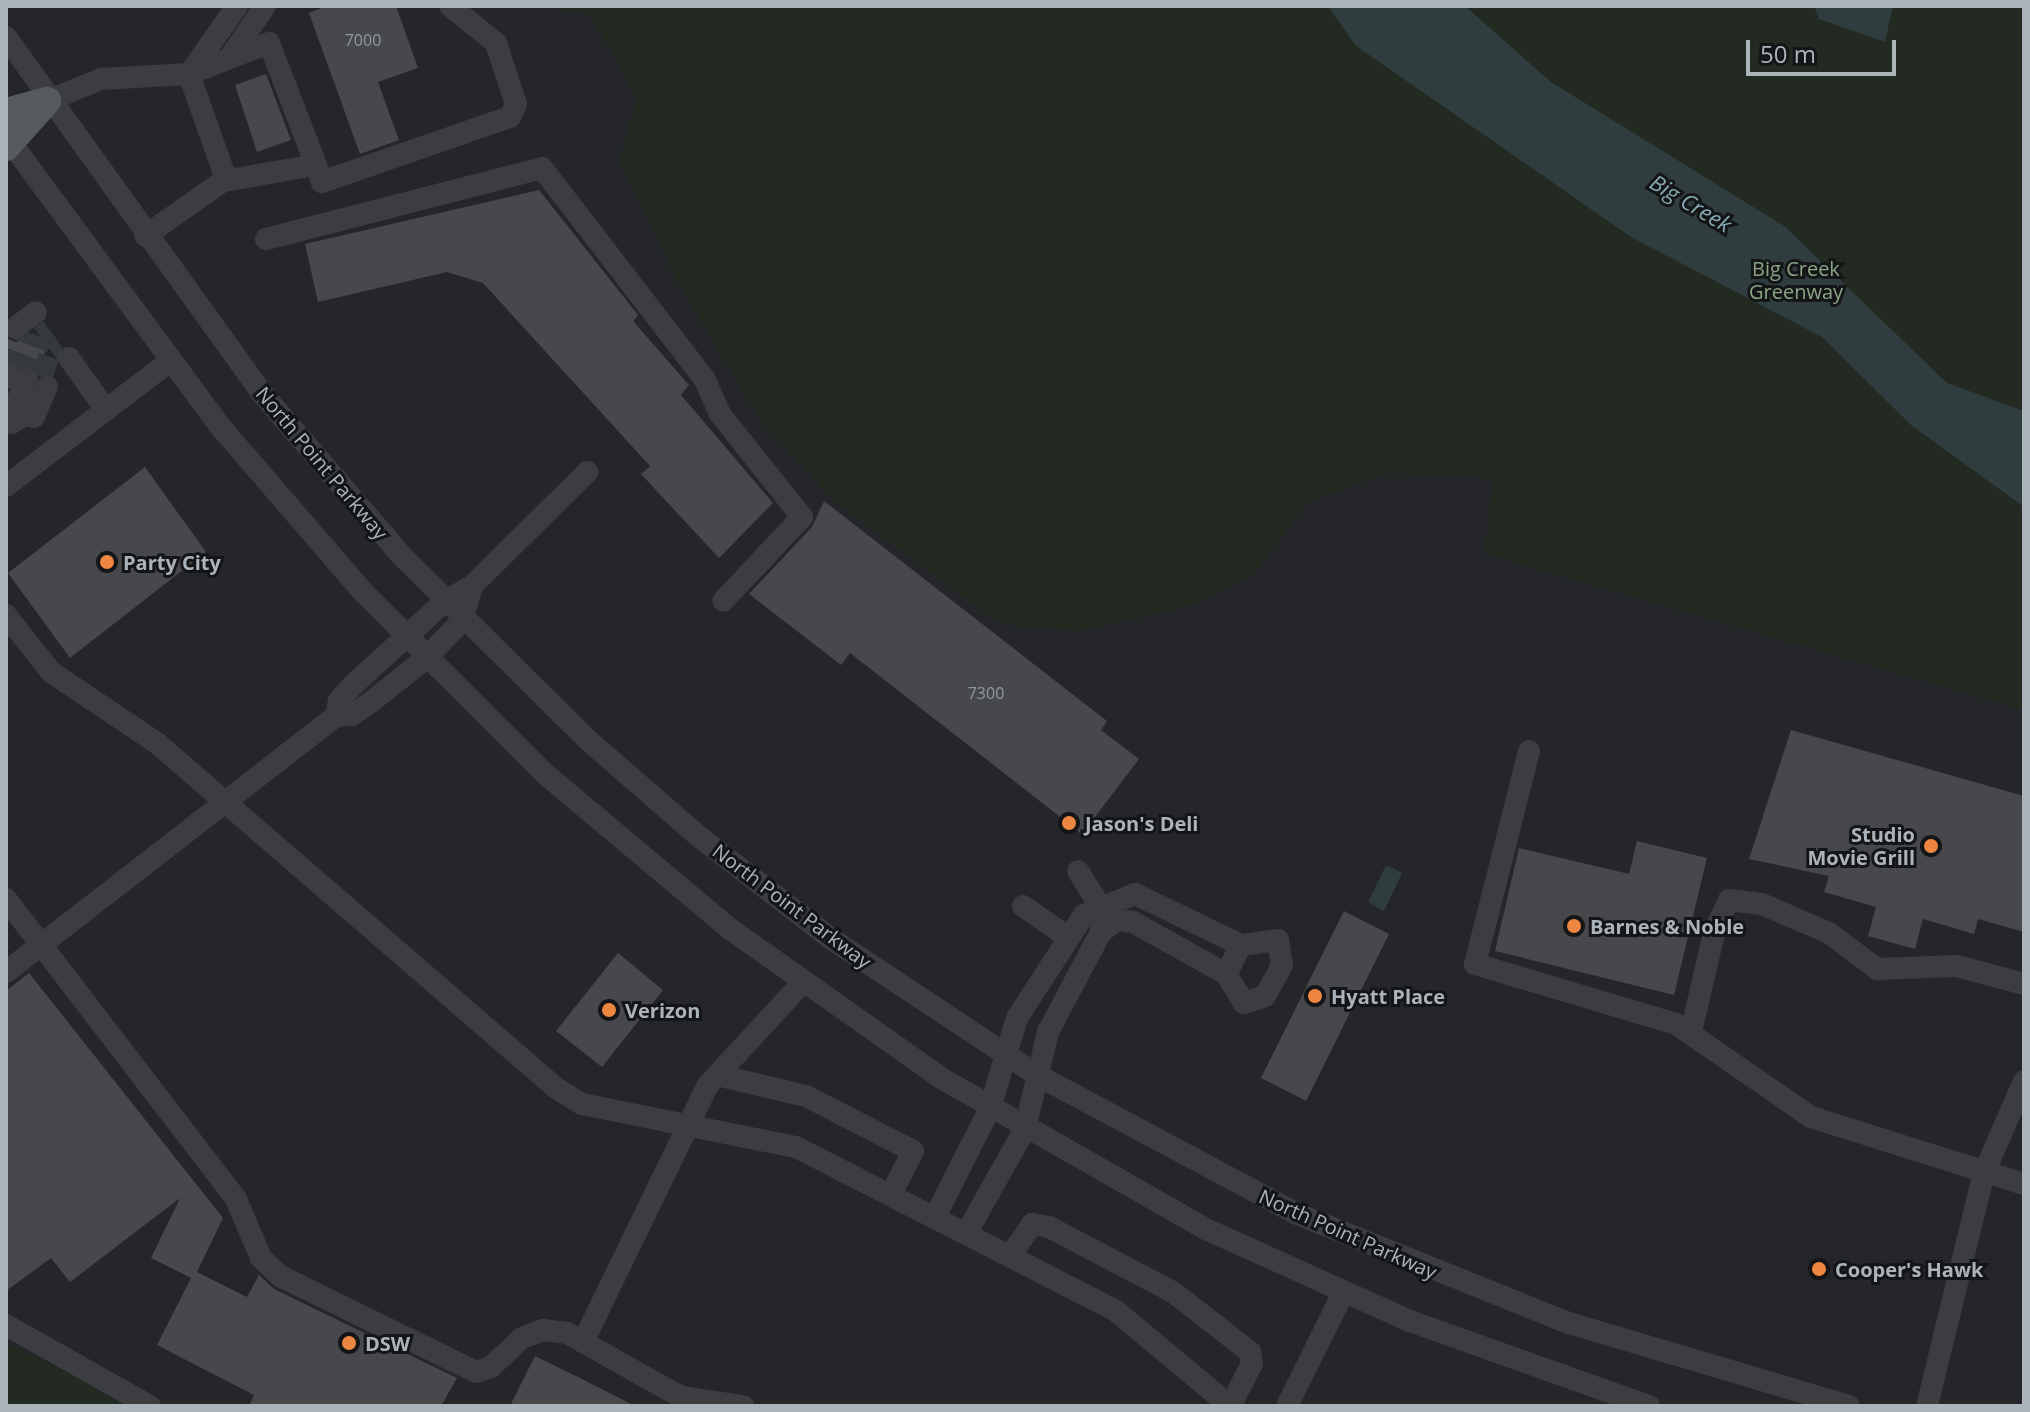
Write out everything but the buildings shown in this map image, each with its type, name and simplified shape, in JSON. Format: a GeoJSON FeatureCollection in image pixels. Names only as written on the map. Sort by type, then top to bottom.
{"type":"FeatureCollection","features":[{"type":"Feature","properties":{"kind":"main road"},"geometry":{"type":"LineString","coordinates":[[6,112],[47,101]]}},
{"type":"Feature","properties":{"kind":"main road"},"geometry":{"type":"LineString","coordinates":[[8,142],[47,101]]}},
{"type":"Feature","properties":{"kind":"street"},"geometry":{"type":"LineString","coordinates":[[189,74],[237,6]]}},
{"type":"Feature","properties":{"kind":"street"},"geometry":{"type":"LineString","coordinates":[[262,10],[269,43],[322,182],[510,117],[516,104],[496,43],[450,6]]}},
{"type":"Feature","properties":{"kind":"street"},"geometry":{"type":"LineString","coordinates":[[233,53],[262,10]]}},
{"type":"Feature","properties":{"kind":"street","name":"North Point Parkway"},"geometry":{"type":"LineString","coordinates":[[6,37],[47,101],[145,236],[304,447],[444,602],[569,724],[697,835],[833,940],[1037,1075],[1232,1182],[1430,1271],[1634,1346],[1849,1406]]}},
{"type":"Feature","properties":{"kind":"street"},"geometry":{"type":"LineString","coordinates":[[47,101],[101,79],[189,74],[233,53],[269,43]]}},
{"type":"Feature","properties":{"kind":"street"},"geometry":{"type":"LineString","coordinates":[[189,74],[226,179]]}},
{"type":"Feature","properties":{"kind":"street"},"geometry":{"type":"LineString","coordinates":[[8,142],[170,361],[264,481],[404,637],[616,837],[802,983],[990,1108],[1208,1230],[1343,1293],[1484,1350],[1649,1406]]}},
{"type":"Feature","properties":{"kind":"street"},"geometry":{"type":"LineString","coordinates":[[145,236],[226,179],[316,165]]}},
{"type":"Feature","properties":{"kind":"street"},"geometry":{"type":"LineString","coordinates":[[266,239],[542,168],[704,378],[720,414],[802,517],[723,601]]}},
{"type":"Feature","properties":{"kind":"street"},"geometry":{"type":"LineString","coordinates":[[65,357],[106,410]]}},
{"type":"Feature","properties":{"kind":"street"},"geometry":{"type":"LineString","coordinates":[[6,486],[170,361]]}},
{"type":"Feature","properties":{"kind":"street"},"geometry":{"type":"LineString","coordinates":[[16,415],[24,379]]}},
{"type":"Feature","properties":{"kind":"street"},"geometry":{"type":"LineString","coordinates":[[16,415],[24,379]]}},
{"type":"Feature","properties":{"kind":"street"},"geometry":{"type":"LineString","coordinates":[[336,716],[339,700],[444,602],[472,586],[587,472]]}},
{"type":"Feature","properties":{"kind":"street"},"geometry":{"type":"LineString","coordinates":[[6,972],[226,805],[336,716],[352,715],[425,659],[462,621],[472,586]]}},
{"type":"Feature","properties":{"kind":"street"},"geometry":{"type":"LineString","coordinates":[[6,615],[51,672],[158,744],[556,1088],[582,1104],[690,1123],[796,1147],[1116,1311],[1230,1406],[1252,1364],[1250,1352],[1173,1292],[1049,1227],[1032,1224],[1010,1256]]}},
{"type":"Feature","properties":{"kind":"street"},"geometry":{"type":"LineString","coordinates":[[1529,751],[1475,964],[1691,1032],[1811,1117],[2024,1184]]}},
{"type":"Feature","properties":{"kind":"street"},"geometry":{"type":"LineString","coordinates":[[1078,871],[1100,906],[1101,932]]}},
{"type":"Feature","properties":{"kind":"street"},"geometry":{"type":"LineString","coordinates":[[935,1217],[990,1108],[1017,1018],[1066,936],[1100,906],[1135,894],[1241,945],[1278,940],[1282,965],[1265,996],[1244,1003],[1226,974],[1133,922],[1117,920],[1101,932],[1048,1032],[1025,1129],[966,1234]]}},
{"type":"Feature","properties":{"kind":"street"},"geometry":{"type":"LineString","coordinates":[[6,899],[236,1199],[261,1258],[280,1276],[476,1372],[491,1367],[522,1338],[543,1330],[583,1342],[681,1397],[743,1406]]}},
{"type":"Feature","properties":{"kind":"street"},"geometry":{"type":"LineString","coordinates":[[1691,1032],[1715,929],[1729,900],[1762,904],[1829,933],[1877,969],[1957,966],[2024,984]]}},
{"type":"Feature","properties":{"kind":"street"},"geometry":{"type":"LineString","coordinates":[[1023,906],[1066,936]]}},
{"type":"Feature","properties":{"kind":"street"},"geometry":{"type":"LineString","coordinates":[[1226,974],[1241,945]]}},
{"type":"Feature","properties":{"kind":"street"},"geometry":{"type":"LineString","coordinates":[[583,1342],[690,1123],[717,1075],[802,983]]}},
{"type":"Feature","properties":{"kind":"street"},"geometry":{"type":"LineString","coordinates":[[717,1075],[806,1096],[913,1151],[891,1194]]}},
{"type":"Feature","properties":{"kind":"street"},"geometry":{"type":"LineString","coordinates":[[1927,1406],[1984,1173],[2024,1081]]}},
{"type":"Feature","properties":{"kind":"street"},"geometry":{"type":"LineString","coordinates":[[1287,1406],[1343,1293]]}},
{"type":"Feature","properties":{"kind":"street"},"geometry":{"type":"LineString","coordinates":[[6,1325],[150,1406]]}},
{"type":"Feature","properties":{"kind":"shaded area"},"geometry":{"type":"Polygon","coordinates":[[[6,6],[544,6],[591,15],[637,100],[619,161],[1396,386],[2024,584],[2024,1406],[6,1406],[6,6]]]}},
{"type":"Feature","properties":{"kind":"green space","name":"Big Creek Greenway"},"geometry":{"type":"Polygon","coordinates":[[[544,6],[1814,6],[1820,19],[1885,41],[1893,6],[2024,6],[2024,710],[1485,554],[1492,482],[1473,475],[1387,473],[1308,502],[1255,573],[1193,605],[1081,631],[1000,624],[835,502],[760,420],[677,281],[619,161],[637,100],[591,15],[544,6]]]}},
{"type":"Feature","properties":{"kind":"green space"},"geometry":{"type":"Polygon","coordinates":[[[6,1343],[79,1379],[125,1406],[6,1406],[6,1343]]]}},
{"type":"Feature","properties":{"kind":"water","name":"Big Creek"},"geometry":{"type":"Polygon","coordinates":[[[1328,6],[1465,6],[1551,82],[1784,226],[1947,383],[2024,411],[2024,507],[1911,425],[1822,337],[1631,237],[1355,45],[1328,6]]]}},
{"type":"Feature","properties":{"kind":"water"},"geometry":{"type":"Polygon","coordinates":[[[1814,6],[1893,6],[1885,42],[1819,19],[1814,6]]]}},
{"type":"Feature","properties":{"kind":"water"},"geometry":{"type":"Polygon","coordinates":[[[1386,865],[1402,873],[1384,911],[1368,902],[1386,865]]]}},
{"type":"Feature","properties":{"kind":"tunnel"},"geometry":{"type":"LineString","coordinates":[[26,379],[41,337],[50,330]]}},
{"type":"Feature","properties":{"kind":"tunnel"},"geometry":{"type":"LineString","coordinates":[[8,372],[23,331]]}},
{"type":"Feature","properties":{"kind":"tunnel"},"geometry":{"type":"LineString","coordinates":[[41,377],[51,351],[60,345]]}},
{"type":"Feature","properties":{"kind":"place","name":"Party City"},"geometry":{"type":"Point","coordinates":[107,562]}},
{"type":"Feature","properties":{"kind":"place","name":"Jason's Deli"},"geometry":{"type":"Point","coordinates":[1069,823]}},
{"type":"Feature","properties":{"kind":"place","name":"Studio Movie Grill"},"geometry":{"type":"Point","coordinates":[1931,846]}},
{"type":"Feature","properties":{"kind":"place","name":"Barnes & Noble"},"geometry":{"type":"Point","coordinates":[1574,926]}},
{"type":"Feature","properties":{"kind":"place","name":"Hyatt Place"},"geometry":{"type":"Point","coordinates":[1315,996]}},
{"type":"Feature","properties":{"kind":"place","name":"Verizon"},"geometry":{"type":"Point","coordinates":[609,1010]}},
{"type":"Feature","properties":{"kind":"place","name":"Cooper's Hawk"},"geometry":{"type":"Point","coordinates":[1819,1269]}},
{"type":"Feature","properties":{"kind":"place","name":"DSW"},"geometry":{"type":"Point","coordinates":[349,1343]}}]}
